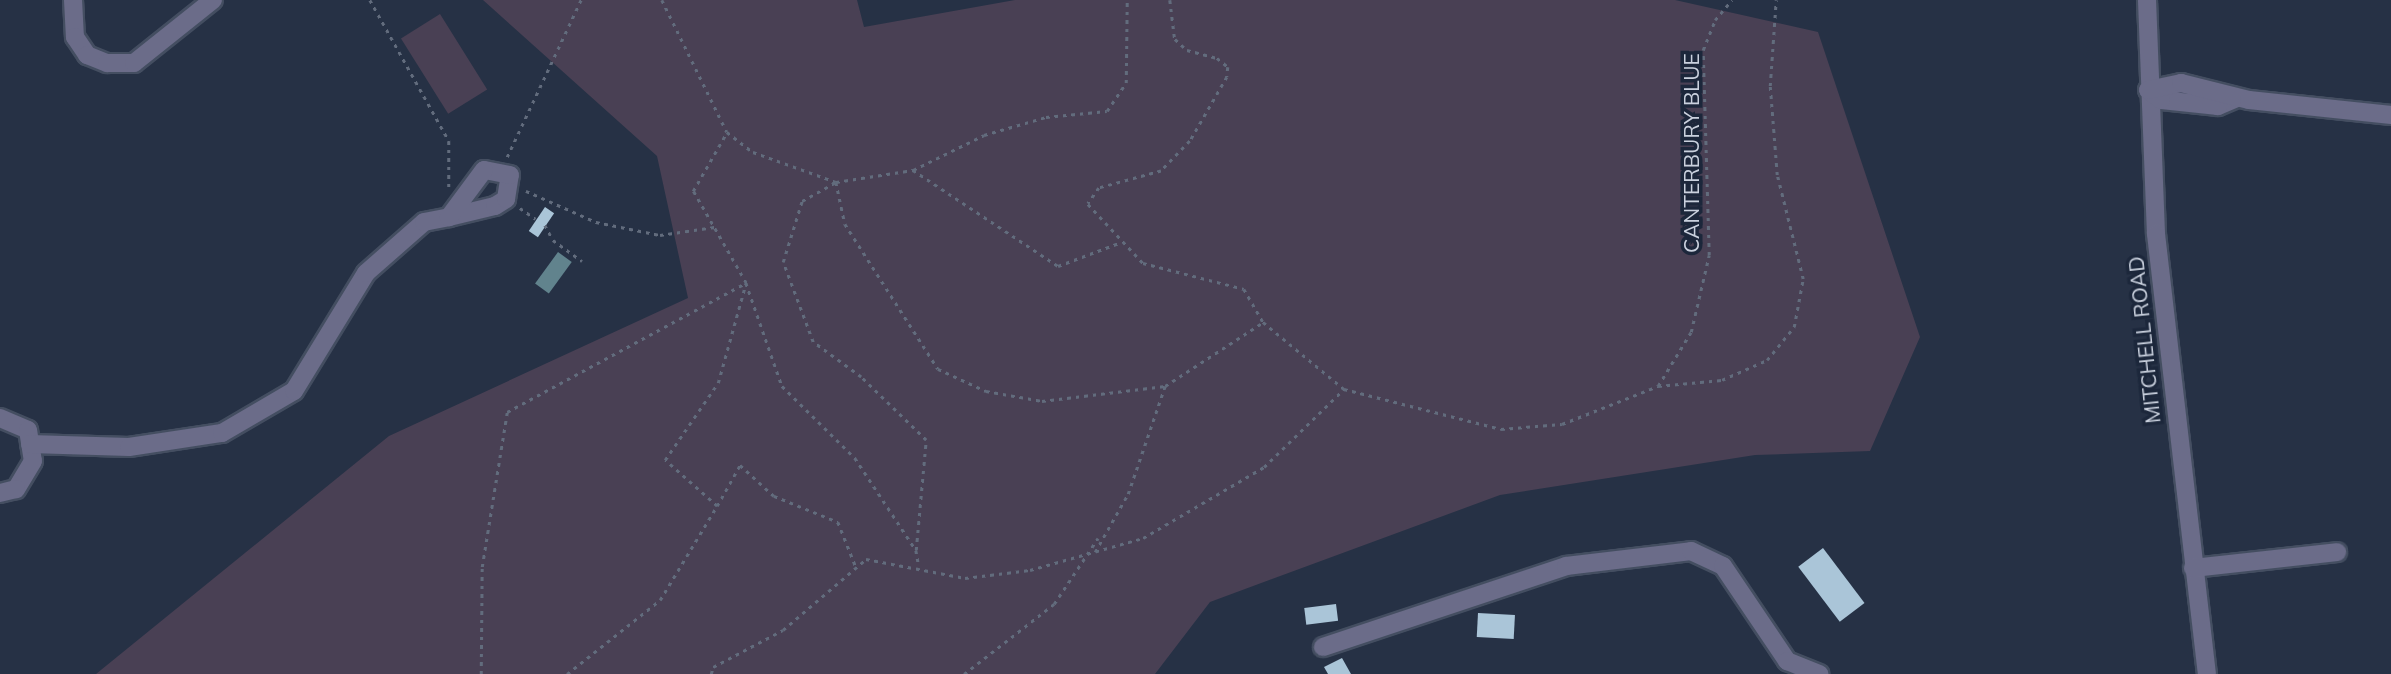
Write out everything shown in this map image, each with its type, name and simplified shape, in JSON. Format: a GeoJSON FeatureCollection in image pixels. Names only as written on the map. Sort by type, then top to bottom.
{"type":"FeatureCollection","features":[{"type":"Feature","properties":{"kind":"street"},"geometry":{"type":"LineString","coordinates":[[73,0],[75,37],[87,55],[107,63],[134,63],[213,0]]}},
{"type":"Feature","properties":{"kind":"street","name":"MITCHELL ROAD"},"geometry":{"type":"LineString","coordinates":[[2147,0],[2148,90],[2162,302],[2207,674]]}},
{"type":"Feature","properties":{"kind":"street"},"geometry":{"type":"LineString","coordinates":[[2148,90],[2161,100],[2218,106],[2237,98],[2391,115]]}},
{"type":"Feature","properties":{"kind":"street"},"geometry":{"type":"LineString","coordinates":[[30,444],[130,447],[222,433],[294,391],[366,273],[424,222],[449,217],[495,206],[512,185],[501,169],[484,170],[449,217]]}},
{"type":"Feature","properties":{"kind":"street"},"geometry":{"type":"LineString","coordinates":[[0,418],[28,430],[33,461],[16,489],[0,493]]}},
{"type":"Feature","properties":{"kind":"street"},"geometry":{"type":"LineString","coordinates":[[1323,647],[1566,566],[1691,551],[1723,566],[1787,660],[1820,674]]}},
{"type":"Feature","properties":{"kind":"street"},"geometry":{"type":"LineString","coordinates":[[2193,568],[2337,552]]}},
{"type":"Feature","properties":{"kind":"path"},"geometry":{"type":"LineString","coordinates":[[370,0],[449,141],[449,217]]}},
{"type":"Feature","properties":{"kind":"path"},"geometry":{"type":"LineString","coordinates":[[501,169],[582,0]]}},
{"type":"Feature","properties":{"kind":"path"},"geometry":{"type":"LineString","coordinates":[[662,0],[727,132],[753,152],[788,162],[836,182]]}},
{"type":"Feature","properties":{"kind":"path"},"geometry":{"type":"LineString","coordinates":[[919,569],[916,550],[926,440],[861,377],[813,342],[783,261],[802,201],[836,182],[913,170],[984,135],[1046,117],[1107,111],[1126,83],[1127,0]]}},
{"type":"Feature","properties":{"kind":"path"},"geometry":{"type":"LineString","coordinates":[[1170,0],[1175,39],[1187,50],[1217,58],[1228,67],[1227,77],[1190,141],[1161,171],[1099,188],[1088,204],[1121,243],[1143,263],[1172,274],[1244,289],[1264,322],[1344,389],[1501,429],[1562,424],[1658,386],[1722,380],[1766,360],[1794,327],[1803,279],[1777,175],[1770,86],[1776,0]]}},
{"type":"Feature","properties":{"kind":"path","name":"CANTERBURY BLUE"},"geometry":{"type":"LineString","coordinates":[[1658,386],[1691,332],[1709,255],[1703,50],[1715,20],[1732,0]]}},
{"type":"Feature","properties":{"kind":"path"},"geometry":{"type":"LineString","coordinates":[[727,132],[693,191],[746,283],[782,386],[855,458],[916,550]]}},
{"type":"Feature","properties":{"kind":"path"},"geometry":{"type":"LineString","coordinates":[[913,170],[1058,266],[1121,243]]}},
{"type":"Feature","properties":{"kind":"path"},"geometry":{"type":"LineString","coordinates":[[836,182],[845,224],[938,369],[986,391],[1042,401],[1165,386],[1264,322]]}},
{"type":"Feature","properties":{"kind":"path"},"geometry":{"type":"LineString","coordinates":[[512,185],[596,222],[660,235],[714,227]]}},
{"type":"Feature","properties":{"kind":"path"},"geometry":{"type":"LineString","coordinates":[[545,225],[553,240],[582,261]]}},
{"type":"Feature","properties":{"kind":"path"},"geometry":{"type":"LineString","coordinates":[[717,506],[665,460],[718,383],[746,283]]}},
{"type":"Feature","properties":{"kind":"path"},"geometry":{"type":"LineString","coordinates":[[481,674],[482,567],[507,412],[746,283]]}},
{"type":"Feature","properties":{"kind":"path"},"geometry":{"type":"LineString","coordinates":[[964,674],[1054,604],[1128,494],[1165,386]]}},
{"type":"Feature","properties":{"kind":"path"},"geometry":{"type":"LineString","coordinates":[[711,674],[713,667],[783,630],[866,559],[965,578],[1030,570],[1143,538],[1264,467],[1344,389]]}},
{"type":"Feature","properties":{"kind":"path"},"geometry":{"type":"LineString","coordinates":[[567,674],[660,600],[740,465],[774,496],[838,522],[856,567]]}},
{"type":"Feature","properties":{"kind":"path"},"geometry":{"type":"LineString","coordinates":[[1095,552],[1098,538]]}},
{"type":"Feature","properties":{"kind":"shaded area"},"geometry":{"type":"Polygon","coordinates":[[[483,0],[857,0],[864,27],[1015,0],[1675,0],[1818,32],[1920,337],[1870,451],[1755,455],[1500,495],[1210,602],[1155,674],[96,674],[389,436],[688,298],[657,156],[483,0]]]}},
{"type":"Feature","properties":{"kind":"shaded area"},"geometry":{"type":"Polygon","coordinates":[[[440,14],[487,89],[448,114],[401,38],[440,14]]]}},
{"type":"Feature","properties":{"kind":"shaded area"},"geometry":{"type":"Polygon","coordinates":[[[558,252],[572,262],[549,294],[535,284],[558,252]]]}},
{"type":"Feature","properties":{"kind":"building"},"geometry":{"type":"Polygon","coordinates":[[[545,207],[554,213],[538,237],[529,231],[545,207]]]}},
{"type":"Feature","properties":{"kind":"building"},"geometry":{"type":"Polygon","coordinates":[[[1823,548],[1865,603],[1840,622],[1798,567],[1823,548]]]}},
{"type":"Feature","properties":{"kind":"building"},"geometry":{"type":"Polygon","coordinates":[[[1336,604],[1338,621],[1306,625],[1304,608],[1336,604]]]}},
{"type":"Feature","properties":{"kind":"building"},"geometry":{"type":"Polygon","coordinates":[[[1478,613],[1515,615],[1514,639],[1477,637],[1478,613]]]}},
{"type":"Feature","properties":{"kind":"building"},"geometry":{"type":"Polygon","coordinates":[[[1342,658],[1351,674],[1328,674],[1324,667],[1342,658]]]}}]}
